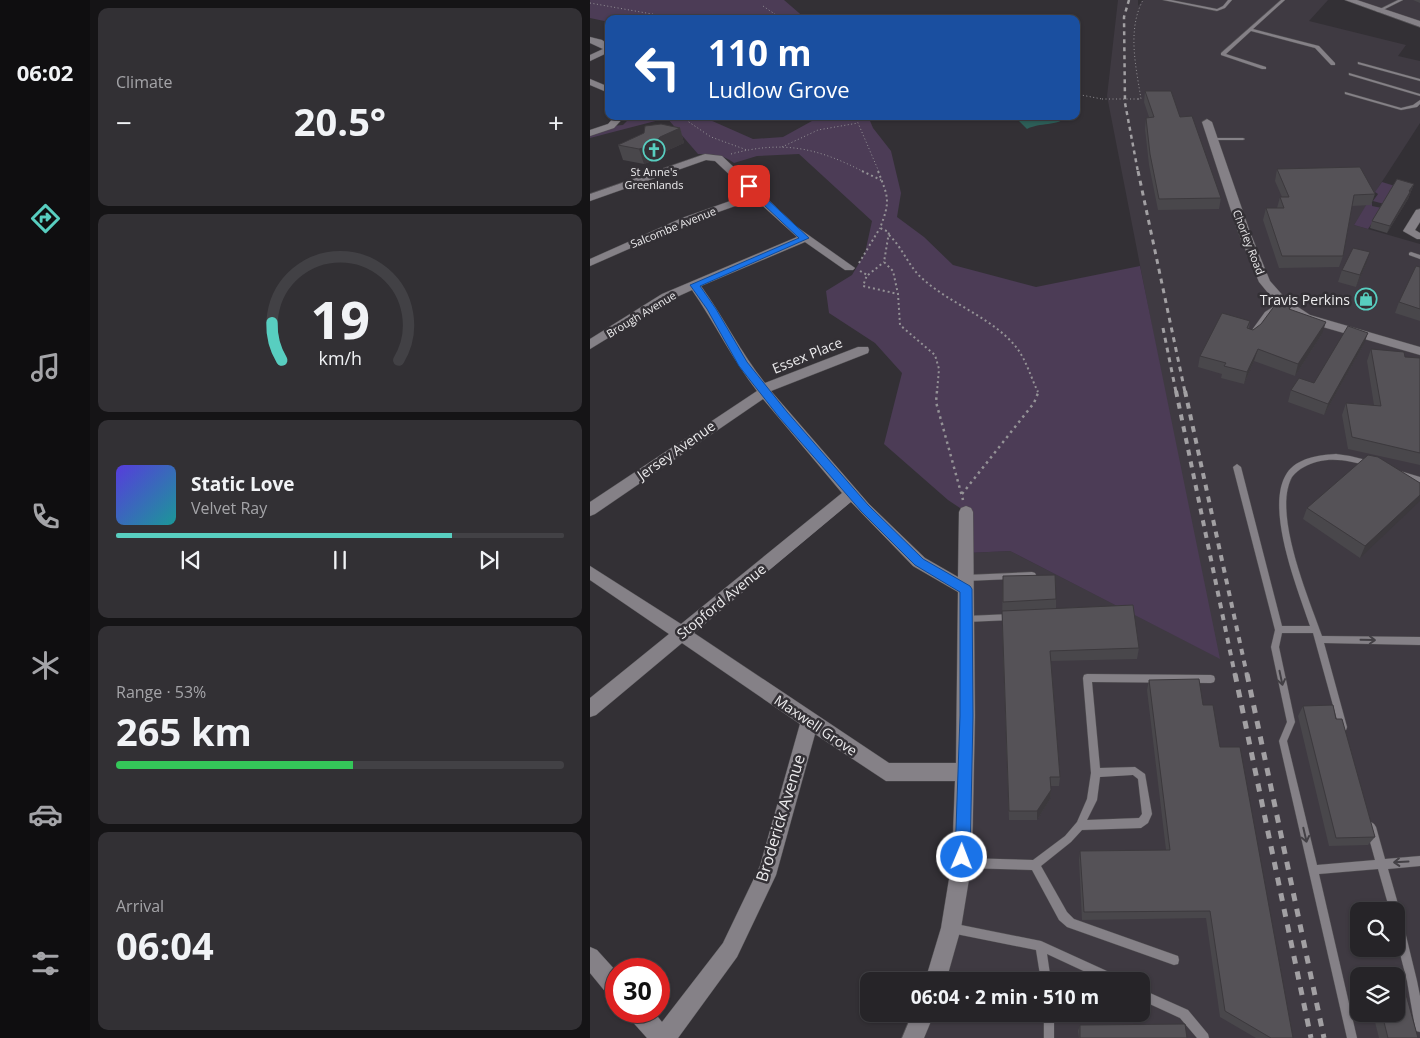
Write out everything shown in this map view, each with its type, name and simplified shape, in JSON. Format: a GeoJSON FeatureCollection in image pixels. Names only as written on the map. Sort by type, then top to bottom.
{"type":"FeatureCollection","features":[{"type":"Feature","properties":{"kind":"street"},"geometry":{"type":"LineString","coordinates":[[1349,0],[1420,24]]}},
{"type":"Feature","properties":{"kind":"street"},"geometry":{"type":"LineString","coordinates":[[590,40],[599,42],[605,46]]}},
{"type":"Feature","properties":{"kind":"street"},"geometry":{"type":"LineString","coordinates":[[590,58],[605,51]]}},
{"type":"Feature","properties":{"kind":"street"},"geometry":{"type":"LineString","coordinates":[[590,82],[605,88]]}},
{"type":"Feature","properties":{"kind":"street"},"geometry":{"type":"LineString","coordinates":[[590,133],[611,126],[616,120]]}},
{"type":"Feature","properties":{"kind":"street","name":"Chorley Road"},"geometry":{"type":"LineString","coordinates":[[1208,122],[1244,232],[1265,282],[1282,302],[1306,318],[1420,352]]}},
{"type":"Feature","properties":{"kind":"street"},"geometry":{"type":"LineString","coordinates":[[590,128],[611,126]]}},
{"type":"Feature","properties":{"kind":"street"},"geometry":{"type":"LineString","coordinates":[[590,198],[637,180],[715,157],[805,238],[849,268]]}},
{"type":"Feature","properties":{"kind":"street","name":"Salcombe Avenue"},"geometry":{"type":"LineString","coordinates":[[590,263],[686,220],[757,195]]}},
{"type":"Feature","properties":{"kind":"street"},"geometry":{"type":"LineString","coordinates":[[1396,230],[1415,235],[1420,212]]}},
{"type":"Feature","properties":{"kind":"street","name":"Brough Avenue"},"geometry":{"type":"LineString","coordinates":[[590,346],[666,297],[805,238]]}},
{"type":"Feature","properties":{"kind":"street"},"geometry":{"type":"LineString","coordinates":[[694,285],[711,309],[743,364],[864,508],[919,562],[966,584]]}},
{"type":"Feature","properties":{"kind":"street","name":"Essex Place"},"geometry":{"type":"LineString","coordinates":[[763,390],[863,349]]}},
{"type":"Feature","properties":{"kind":"street","name":"Jersey Avenue"},"geometry":{"type":"LineString","coordinates":[[590,510],[763,390]]}},
{"type":"Feature","properties":{"kind":"street","name":"Stopford Avenue"},"geometry":{"type":"LineString","coordinates":[[590,709],[852,493]]}},
{"type":"Feature","properties":{"kind":"street"},"geometry":{"type":"LineString","coordinates":[[937,972],[951,928],[962,863],[966,512]]}},
{"type":"Feature","properties":{"kind":"street","name":"Maxwell Grove"},"geometry":{"type":"LineString","coordinates":[[590,572],[886,772],[964,772]]}},
{"type":"Feature","properties":{"kind":"street","name":"Broderick Avenue"},"geometry":{"type":"LineString","coordinates":[[663,1038],[730,950],[751,907],[769,868],[810,721]]}},
{"type":"Feature","properties":{"kind":"street"},"geometry":{"type":"LineString","coordinates":[[590,957],[605,974]]}},
{"type":"Feature","properties":{"kind":"street"},"geometry":{"type":"LineString","coordinates":[[913,1038],[920,1022]]}},
{"type":"Feature","properties":{"kind":"street"},"geometry":{"type":"LineString","coordinates":[[649,1023],[663,1038]]}},
{"type":"Feature","properties":{"kind":"lane"},"geometry":{"type":"LineString","coordinates":[[1165,0],[1217,10],[1230,0]]}},
{"type":"Feature","properties":{"kind":"lane"},"geometry":{"type":"LineString","coordinates":[[1179,2],[1185,0]]}},
{"type":"Feature","properties":{"kind":"lane"},"geometry":{"type":"LineString","coordinates":[[1264,68],[1222,54],[1283,0]]}},
{"type":"Feature","properties":{"kind":"lane"},"geometry":{"type":"LineString","coordinates":[[1378,11],[1401,0]]}},
{"type":"Feature","properties":{"kind":"lane"},"geometry":{"type":"LineString","coordinates":[[1251,30],[1317,47],[1333,64]]}},
{"type":"Feature","properties":{"kind":"lane"},"geometry":{"type":"LineString","coordinates":[[1360,63],[1420,80]]}},
{"type":"Feature","properties":{"kind":"lane"},"geometry":{"type":"LineString","coordinates":[[1351,74],[1420,95]]}},
{"type":"Feature","properties":{"kind":"lane"},"geometry":{"type":"LineString","coordinates":[[1347,93],[1401,110],[1415,106],[1420,101]]}},
{"type":"Feature","properties":{"kind":"lane"},"geometry":{"type":"LineString","coordinates":[[1213,140],[1243,139]]}},
{"type":"Feature","properties":{"kind":"lane"},"geometry":{"type":"LineString","coordinates":[[1411,254],[1420,257]]}},
{"type":"Feature","properties":{"kind":"lane"},"geometry":{"type":"LineString","coordinates":[[1248,339],[1267,313],[1282,302]]}},
{"type":"Feature","properties":{"kind":"lane"},"geometry":{"type":"LineString","coordinates":[[1344,733],[1319,639],[1292,558],[1284,510],[1284,490],[1290,476],[1308,462],[1324,457],[1342,456],[1379,467]]}},
{"type":"Feature","properties":{"kind":"lane"},"geometry":{"type":"LineString","coordinates":[[1237,467],[1280,630],[1274,647],[1291,722],[1283,741],[1352,1038]]}},
{"type":"Feature","properties":{"kind":"lane"},"geometry":{"type":"LineString","coordinates":[[1395,472],[1420,480]]}},
{"type":"Feature","properties":{"kind":"lane"},"geometry":{"type":"LineString","coordinates":[[966,584],[1032,575]]}},
{"type":"Feature","properties":{"kind":"lane"},"geometry":{"type":"LineString","coordinates":[[966,619],[1023,616]]}},
{"type":"Feature","properties":{"kind":"lane"},"geometry":{"type":"LineString","coordinates":[[1280,630],[1316,629]]}},
{"type":"Feature","properties":{"kind":"lane"},"geometry":{"type":"LineString","coordinates":[[1319,639],[1420,641]]}},
{"type":"Feature","properties":{"kind":"lane"},"geometry":{"type":"LineString","coordinates":[[962,863],[1034,865],[1068,839],[1080,825],[1092,800],[1096,773],[1087,678],[1211,678]]}},
{"type":"Feature","properties":{"kind":"lane"},"geometry":{"type":"LineString","coordinates":[[1080,825],[1141,823],[1145,820],[1147,814],[1142,777],[1139,773],[1135,771],[1096,773]]}},
{"type":"Feature","properties":{"kind":"lane"},"geometry":{"type":"LineString","coordinates":[[1368,817],[1393,902]]}},
{"type":"Feature","properties":{"kind":"lane"},"geometry":{"type":"LineString","coordinates":[[1313,870],[1420,861]]}},
{"type":"Feature","properties":{"kind":"lane"},"geometry":{"type":"LineString","coordinates":[[1034,865],[1063,916],[1071,923],[1174,960]]}},
{"type":"Feature","properties":{"kind":"lane"},"geometry":{"type":"LineString","coordinates":[[951,928],[1041,946],[1097,972]]}},
{"type":"Feature","properties":{"kind":"lane"},"geometry":{"type":"LineString","coordinates":[[1041,946],[1045,972]]}},
{"type":"Feature","properties":{"kind":"lane"},"geometry":{"type":"LineString","coordinates":[[1405,953],[1420,1028]]}},
{"type":"Feature","properties":{"kind":"lane"},"geometry":{"type":"LineString","coordinates":[[1150,998],[1184,1014],[1204,1038]]}},
{"type":"Feature","properties":{"kind":"lane"},"geometry":{"type":"LineString","coordinates":[[1049,1022],[1049,1038]]}},
{"type":"Feature","properties":{"kind":"path"},"geometry":{"type":"LineString","coordinates":[[1080,95],[1102,99],[1141,99],[1134,45],[1137,8],[1143,0]]}},
{"type":"Feature","properties":{"kind":"path"},"geometry":{"type":"LineString","coordinates":[[590,3],[658,15]]}},
{"type":"Feature","properties":{"kind":"path"},"geometry":{"type":"LineString","coordinates":[[763,6],[776,15]]}},
{"type":"Feature","properties":{"kind":"path"},"geometry":{"type":"LineString","coordinates":[[685,120],[706,135],[725,144],[748,150]]}},
{"type":"Feature","properties":{"kind":"path"},"geometry":{"type":"LineString","coordinates":[[857,120],[888,197],[885,215],[880,228],[856,268],[867,275]]}},
{"type":"Feature","properties":{"kind":"path"},"geometry":{"type":"LineString","coordinates":[[782,147],[800,136],[819,128],[834,124],[858,123]]}},
{"type":"Feature","properties":{"kind":"path"},"geometry":{"type":"LineString","coordinates":[[715,157],[748,150],[782,147],[813,150],[882,180]]}},
{"type":"Feature","properties":{"kind":"path"},"geometry":{"type":"LineString","coordinates":[[880,228],[889,232],[889,235],[897,242],[922,279],[955,303],[1000,331],[1017,348],[1038,392],[1034,404],[962,494]]}},
{"type":"Feature","properties":{"kind":"path"},"geometry":{"type":"LineString","coordinates":[[889,235],[884,262],[867,275],[862,286],[898,294]]}},
{"type":"Feature","properties":{"kind":"path"},"geometry":{"type":"LineString","coordinates":[[884,262],[893,272],[898,294],[900,325],[935,355],[939,369],[936,402],[966,512]]}},
{"type":"Feature","properties":{"kind":"shaded area"},"geometry":{"type":"Polygon","coordinates":[[[590,0],[784,0],[801,15],[605,15],[605,21],[590,18],[590,0]]]}},
{"type":"Feature","properties":{"kind":"shaded area"},"geometry":{"type":"Polygon","coordinates":[[[1118,0],[1138,0],[1138,6],[1143,0],[1328,0],[1309,21],[1406,45],[1398,56],[1420,61],[1420,123],[1354,225],[1420,244],[1420,1038],[913,1038],[919,1022],[1150,1022],[1150,972],[938,972],[949,934],[966,553],[1010,551],[1219,658],[1107,96],[1118,0]]]}},
{"type":"Feature","properties":{"kind":"shaded area"},"geometry":{"type":"Polygon","coordinates":[[[1349,0],[1420,0],[1420,24],[1349,0]]]}},
{"type":"Feature","properties":{"kind":"shaded area"},"geometry":{"type":"Polygon","coordinates":[[[659,120],[590,138],[590,133],[611,126],[623,125],[627,121],[659,120]]]}},
{"type":"Feature","properties":{"kind":"shaded area"},"geometry":{"type":"Polygon","coordinates":[[[669,120],[710,120],[753,139],[783,137],[814,120],[870,120],[873,128],[891,151],[901,193],[897,217],[924,237],[953,265],[1036,287],[1140,266],[1220,659],[1010,551],[966,553],[966,512],[948,500],[884,444],[902,373],[875,343],[829,313],[826,291],[852,275],[865,253],[872,221],[799,154],[757,156],[734,163],[717,155],[698,154],[669,120]]]}},
{"type":"Feature","properties":{"kind":"shaded area"},"geometry":{"type":"Polygon","coordinates":[[[1020,120],[1062,120],[1027,129],[1020,120]]]}},
{"type":"Feature","properties":{"kind":"shaded area"},"geometry":{"type":"Polygon","coordinates":[[[1382,182],[1395,186],[1384,204],[1373,201],[1378,194],[1375,192],[1382,182]]]}},
{"type":"Feature","properties":{"kind":"shaded area"},"geometry":{"type":"Polygon","coordinates":[[[1368,202],[1372,203],[1372,206],[1382,208],[1368,229],[1354,225],[1368,202]]]}},
{"type":"Feature","properties":{"kind":"building"},"geometry":{"type":"Polygon","coordinates":[[[1145,91],[1171,91],[1180,117],[1192,116],[1221,198],[1159,199],[1150,154],[1146,118],[1154,117],[1145,91]]]}},
{"type":"Feature","properties":{"kind":"building"},"geometry":{"type":"Polygon","coordinates":[[[661,124],[680,128],[660,137],[653,145],[639,149],[618,145],[644,133],[645,126],[661,124]]]}},
{"type":"Feature","properties":{"kind":"building"},"geometry":{"type":"Polygon","coordinates":[[[1360,167],[1375,194],[1354,195],[1343,256],[1282,256],[1266,208],[1284,208],[1280,197],[1289,197],[1277,169],[1360,167]]]}},
{"type":"Feature","properties":{"kind":"building"},"geometry":{"type":"Polygon","coordinates":[[[1397,179],[1414,184],[1390,226],[1372,221],[1397,179]]]}},
{"type":"Feature","properties":{"kind":"building"},"geometry":{"type":"Polygon","coordinates":[[[1353,248],[1370,252],[1360,275],[1342,270],[1353,248]]]}},
{"type":"Feature","properties":{"kind":"building"},"geometry":{"type":"Polygon","coordinates":[[[1416,266],[1420,267],[1420,309],[1399,302],[1416,266]]]}},
{"type":"Feature","properties":{"kind":"building"},"geometry":{"type":"Polygon","coordinates":[[[1278,301],[1291,306],[1289,309],[1326,322],[1298,364],[1258,349],[1247,372],[1224,366],[1226,363],[1200,356],[1222,313],[1250,321],[1247,328],[1253,330],[1261,324],[1278,301]]]}},
{"type":"Feature","properties":{"kind":"building"},"geometry":{"type":"Polygon","coordinates":[[[1348,326],[1368,333],[1328,404],[1291,390],[1299,378],[1314,383],[1348,326]]]}},
{"type":"Feature","properties":{"kind":"building"},"geometry":{"type":"Polygon","coordinates":[[[1371,349],[1404,352],[1405,357],[1420,358],[1420,453],[1352,437],[1346,403],[1381,406],[1371,349]]]}},
{"type":"Feature","properties":{"kind":"building"},"geometry":{"type":"Polygon","coordinates":[[[1368,455],[1378,457],[1420,483],[1420,495],[1365,546],[1307,508],[1368,455]]]}},
{"type":"Feature","properties":{"kind":"building"},"geometry":{"type":"Polygon","coordinates":[[[1055,575],[1056,599],[1003,602],[1003,576],[1055,575]]]}},
{"type":"Feature","properties":{"kind":"building"},"geometry":{"type":"Polygon","coordinates":[[[1133,605],[1139,648],[1050,651],[1060,777],[1050,777],[1051,790],[1037,811],[1009,811],[1002,611],[1133,605]]]}},
{"type":"Feature","properties":{"kind":"building"},"geometry":{"type":"Polygon","coordinates":[[[1199,679],[1203,705],[1213,705],[1220,747],[1240,747],[1293,1038],[1271,1038],[1225,1011],[1210,911],[1084,912],[1080,851],[1170,850],[1149,680],[1199,679]]]}},
{"type":"Feature","properties":{"kind":"building"},"geometry":{"type":"Polygon","coordinates":[[[1333,705],[1336,719],[1342,719],[1375,837],[1336,838],[1303,706],[1333,705]]]}},
{"type":"Feature","properties":{"kind":"building"},"geometry":{"type":"Polygon","coordinates":[[[1405,991],[1418,1038],[1388,1038],[1384,1022],[1405,1022],[1405,991]]]}},
{"type":"Feature","properties":{"kind":"building"},"geometry":{"type":"Polygon","coordinates":[[[1185,1024],[1187,1038],[1080,1038],[1080,1025],[1185,1024]]]}},
{"type":"Feature","properties":{"kind":"railway"},"geometry":{"type":"LineString","coordinates":[[1129,0],[1124,17],[1125,103],[1138,172]]}},
{"type":"Feature","properties":{"kind":"railway"},"geometry":{"type":"LineString","coordinates":[[1138,171],[1185,392]]}},
{"type":"Feature","properties":{"kind":"railway"},"geometry":{"type":"LineString","coordinates":[[1163,328],[1176,392]]}},
{"type":"Feature","properties":{"kind":"railway"},"geometry":{"type":"LineString","coordinates":[[1176,391],[1235,675]]}},
{"type":"Feature","properties":{"kind":"railway"},"geometry":{"type":"LineString","coordinates":[[1185,391],[1247,675]]}},
{"type":"Feature","properties":{"kind":"railway"},"geometry":{"type":"LineString","coordinates":[[1235,674],[1311,1038]]}},
{"type":"Feature","properties":{"kind":"railway"},"geometry":{"type":"LineString","coordinates":[[1247,674],[1324,1038]]}},
{"type":"Feature","properties":{"kind":"place","name":"St Anne's Greenlands"},"geometry":{"type":"Point","coordinates":[654,150]}},
{"type":"Feature","properties":{"kind":"place","name":"Travis Perkins"},"geometry":{"type":"Point","coordinates":[1366,299]}},
{"type":"Feature","properties":{"kind":"route"},"geometry":{"type":"LineString","coordinates":[[749,186],[793,229],[805,238],[694,285],[711,309],[743,364],[764,392],[864,508],[919,562],[966,589],[966,716],[962,857]]}}]}
